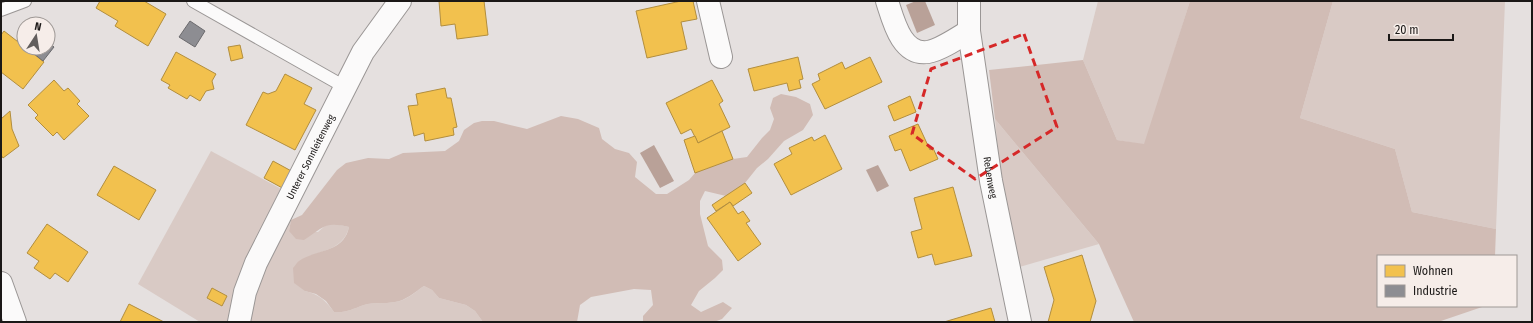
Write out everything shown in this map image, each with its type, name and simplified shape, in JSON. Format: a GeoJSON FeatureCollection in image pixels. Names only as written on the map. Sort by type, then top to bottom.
{"type":"FeatureCollection","features":[{"type":"Feature","properties":{"kind":"street","name":"Unterer Sonnleitenweg"},"geometry":{"type":"LineString","coordinates":[[238,322],[245,292],[256,263],[344,88],[363,52],[400,1]]}},
{"type":"Feature","properties":{"kind":"street"},"geometry":{"type":"LineString","coordinates":[[708,1],[721,57]]}},
{"type":"Feature","properties":{"kind":"street"},"geometry":{"type":"LineString","coordinates":[[887,1],[899,33],[909,47],[918,51],[927,52],[938,49],[969,31]]}},
{"type":"Feature","properties":{"kind":"street","name":"Rebenweg"},"geometry":{"type":"LineString","coordinates":[[969,1],[969,31],[991,180],[1020,322]]}},
{"type":"Feature","properties":{"kind":"street"},"geometry":{"type":"LineString","coordinates":[[1,283],[15,322]]}},
{"type":"Feature","properties":{"kind":"lane"},"geometry":{"type":"LineString","coordinates":[[1,10],[25,1]]}},
{"type":"Feature","properties":{"kind":"lane"},"geometry":{"type":"LineString","coordinates":[[193,1],[344,88]]}},
{"type":"Feature","properties":{"kind":"highlighted area"},"geometry":{"type":"Polygon","coordinates":[[[1024,34],[1057,127],[975,179],[912,134],[931,69],[1024,34]]]}},
{"type":"Feature","properties":{"kind":"shaded area"},"geometry":{"type":"Polygon","coordinates":[[[916,1],[925,1],[935,25],[917,33],[906,5],[916,1]]]}},
{"type":"Feature","properties":{"kind":"shaded area"},"geometry":{"type":"Polygon","coordinates":[[[1098,1],[1190,1],[1145,145],[1117,140],[1083,60],[1098,1]]]}},
{"type":"Feature","properties":{"kind":"shaded area"},"geometry":{"type":"Polygon","coordinates":[[[1190,1],[1333,1],[1300,118],[1395,149],[1412,212],[1496,229],[1495,255],[1377,255],[1377,307],[1482,307],[1438,322],[1134,322],[1099,244],[995,119],[989,70],[1083,60],[1117,140],[1144,144],[1190,1]]]}},
{"type":"Feature","properties":{"kind":"shaded area"},"geometry":{"type":"Polygon","coordinates":[[[1333,1],[1505,1],[1496,229],[1412,212],[1395,149],[1300,118],[1333,1]]]}},
{"type":"Feature","properties":{"kind":"shaded area"},"geometry":{"type":"Polygon","coordinates":[[[781,94],[796,97],[810,104],[813,115],[803,130],[784,141],[768,159],[757,168],[745,183],[726,196],[705,191],[700,201],[700,214],[708,246],[722,260],[723,270],[699,291],[691,305],[701,312],[723,302],[732,308],[722,319],[714,322],[643,322],[643,316],[653,305],[651,290],[634,289],[591,297],[580,305],[577,322],[483,322],[475,311],[466,305],[439,298],[432,290],[424,286],[410,296],[399,301],[391,303],[368,304],[346,311],[334,312],[326,301],[316,294],[305,291],[294,283],[293,268],[298,262],[306,257],[335,246],[341,242],[346,235],[349,227],[341,225],[329,225],[324,227],[304,240],[296,239],[289,231],[291,220],[302,215],[337,170],[346,163],[368,158],[389,159],[403,153],[445,151],[459,141],[464,130],[474,123],[482,121],[494,121],[527,129],[561,116],[578,119],[599,128],[602,139],[615,149],[629,153],[637,162],[635,177],[656,194],[667,194],[689,180],[695,173],[733,159],[747,157],[770,130],[774,119],[770,108],[773,98],[781,94]]]}},
{"type":"Feature","properties":{"kind":"shaded area"},"geometry":{"type":"Polygon","coordinates":[[[995,119],[1099,244],[1009,270],[995,119]]]}},
{"type":"Feature","properties":{"kind":"shaded area"},"geometry":{"type":"Polygon","coordinates":[[[654,145],[674,181],[660,188],[640,153],[654,145]]]}},
{"type":"Feature","properties":{"kind":"shaded area"},"geometry":{"type":"Polygon","coordinates":[[[211,151],[285,191],[232,322],[200,322],[138,284],[211,151]]]}},
{"type":"Feature","properties":{"kind":"shaded area"},"geometry":{"type":"Polygon","coordinates":[[[878,165],[889,186],[877,192],[866,170],[878,165]]]}},
{"type":"Feature","properties":{"kind":"shaded area"},"geometry":{"type":"Polygon","coordinates":[[[291,220],[289,231],[318,232],[326,225],[336,224],[349,227],[341,242],[332,248],[316,254],[305,291],[322,298],[334,312],[346,311],[368,304],[391,303],[403,300],[424,286],[432,290],[439,298],[466,305],[475,311],[483,322],[244,322],[282,223],[291,220]]]}},
{"type":"Feature","properties":{"kind":"building: Wohnen"},"geometry":{"type":"Polygon","coordinates":[[[100,1],[144,1],[166,14],[148,46],[115,26],[118,21],[96,8],[100,1]]]}},
{"type":"Feature","properties":{"kind":"building: Wohnen"},"geometry":{"type":"Polygon","coordinates":[[[439,1],[484,1],[488,35],[457,39],[455,24],[441,26],[439,1]]]}},
{"type":"Feature","properties":{"kind":"building: Wohnen"},"geometry":{"type":"Polygon","coordinates":[[[681,1],[693,1],[697,19],[681,22],[687,49],[647,58],[636,11],[681,1]]]}},
{"type":"Feature","properties":{"kind":"building: Wohnen"},"geometry":{"type":"Polygon","coordinates":[[[4,31],[16,40],[16,56],[36,56],[44,62],[23,89],[1,72],[1,35],[4,31]]]}},
{"type":"Feature","properties":{"kind":"building: Wohnen"},"geometry":{"type":"Polygon","coordinates":[[[240,45],[243,58],[231,61],[228,47],[240,45]]]}},
{"type":"Feature","properties":{"kind":"building: Wohnen"},"geometry":{"type":"Polygon","coordinates":[[[176,52],[216,74],[212,81],[214,89],[206,91],[200,101],[190,95],[187,99],[168,88],[170,85],[161,80],[176,52]]]}},
{"type":"Feature","properties":{"kind":"building: Wohnen"},"geometry":{"type":"Polygon","coordinates":[[[798,57],[803,79],[799,80],[801,88],[789,91],[787,83],[754,91],[748,69],[798,57]]]}},
{"type":"Feature","properties":{"kind":"building: Wohnen"},"geometry":{"type":"Polygon","coordinates":[[[870,57],[882,82],[825,109],[812,84],[820,80],[818,74],[842,62],[845,69],[870,57]]]}},
{"type":"Feature","properties":{"kind":"building: Wohnen"},"geometry":{"type":"Polygon","coordinates":[[[285,74],[312,88],[304,104],[316,110],[295,150],[246,125],[263,92],[268,94],[276,91],[285,74]]]}},
{"type":"Feature","properties":{"kind":"building: Wohnen"},"geometry":{"type":"Polygon","coordinates":[[[54,80],[64,91],[68,88],[80,101],[77,104],[89,116],[64,140],[57,132],[53,136],[35,118],[38,115],[28,105],[54,80]]]}},
{"type":"Feature","properties":{"kind":"building: Wohnen"},"geometry":{"type":"Polygon","coordinates":[[[712,80],[723,101],[719,104],[730,127],[698,143],[691,129],[681,134],[666,103],[712,80]]]}},
{"type":"Feature","properties":{"kind":"building: Wohnen"},"geometry":{"type":"Polygon","coordinates":[[[445,88],[447,98],[451,98],[457,127],[453,128],[454,135],[425,141],[424,133],[414,136],[408,106],[418,105],[416,94],[445,88]]]}},
{"type":"Feature","properties":{"kind":"building: Wohnen"},"geometry":{"type":"Polygon","coordinates":[[[910,96],[916,112],[894,121],[888,106],[910,96]]]}},
{"type":"Feature","properties":{"kind":"building: Wohnen"},"geometry":{"type":"Polygon","coordinates":[[[10,111],[12,129],[19,146],[3,158],[1,155],[1,119],[10,111]]]}},
{"type":"Feature","properties":{"kind":"building: Wohnen"},"geometry":{"type":"Polygon","coordinates":[[[918,124],[930,150],[933,148],[938,159],[910,171],[901,149],[895,151],[889,136],[918,124]]]}},
{"type":"Feature","properties":{"kind":"building: Wohnen"},"geometry":{"type":"Polygon","coordinates":[[[722,131],[733,159],[695,173],[684,140],[695,136],[698,143],[722,131]]]}},
{"type":"Feature","properties":{"kind":"building: Wohnen"},"geometry":{"type":"Polygon","coordinates":[[[825,135],[842,169],[791,195],[774,164],[792,154],[789,148],[812,137],[814,141],[825,135]]]}},
{"type":"Feature","properties":{"kind":"building: Wohnen"},"geometry":{"type":"Polygon","coordinates":[[[273,161],[295,173],[286,190],[264,178],[273,161]]]}},
{"type":"Feature","properties":{"kind":"building: Wohnen"},"geometry":{"type":"Polygon","coordinates":[[[114,166],[156,190],[139,220],[97,195],[114,166]]]}},
{"type":"Feature","properties":{"kind":"building: Wohnen"},"geometry":{"type":"Polygon","coordinates":[[[745,183],[752,193],[733,206],[730,202],[716,211],[712,205],[745,183]]]}},
{"type":"Feature","properties":{"kind":"building: Wohnen"},"geometry":{"type":"Polygon","coordinates":[[[953,187],[972,256],[935,265],[932,254],[918,258],[911,232],[922,229],[914,198],[953,187]]]}},
{"type":"Feature","properties":{"kind":"building: Wohnen"},"geometry":{"type":"Polygon","coordinates":[[[730,202],[738,214],[743,211],[750,221],[746,223],[761,244],[738,261],[707,218],[730,202]]]}},
{"type":"Feature","properties":{"kind":"building: Wohnen"},"geometry":{"type":"Polygon","coordinates":[[[47,224],[88,252],[68,282],[55,273],[50,279],[34,268],[39,261],[27,253],[47,224]]]}},
{"type":"Feature","properties":{"kind":"building: Wohnen"},"geometry":{"type":"Polygon","coordinates":[[[1082,255],[1096,301],[1090,322],[1048,322],[1054,300],[1044,267],[1082,255]]]}},
{"type":"Feature","properties":{"kind":"building: Wohnen"},"geometry":{"type":"Polygon","coordinates":[[[212,288],[227,296],[222,306],[207,298],[212,288]]]}},
{"type":"Feature","properties":{"kind":"building: Wohnen"},"geometry":{"type":"Polygon","coordinates":[[[129,304],[164,322],[120,322],[129,304]]]}},
{"type":"Feature","properties":{"kind":"building: Wohnen"},"geometry":{"type":"Polygon","coordinates":[[[991,308],[995,322],[944,322],[991,308]]]}},
{"type":"Feature","properties":{"kind":"building: Industrie"},"geometry":{"type":"Polygon","coordinates":[[[190,21],[205,31],[195,47],[179,37],[190,21]]]}},
{"type":"Feature","properties":{"kind":"building: Industrie"},"geometry":{"type":"Polygon","coordinates":[[[37,56],[47,56],[43,61],[37,56]]]}}]}
